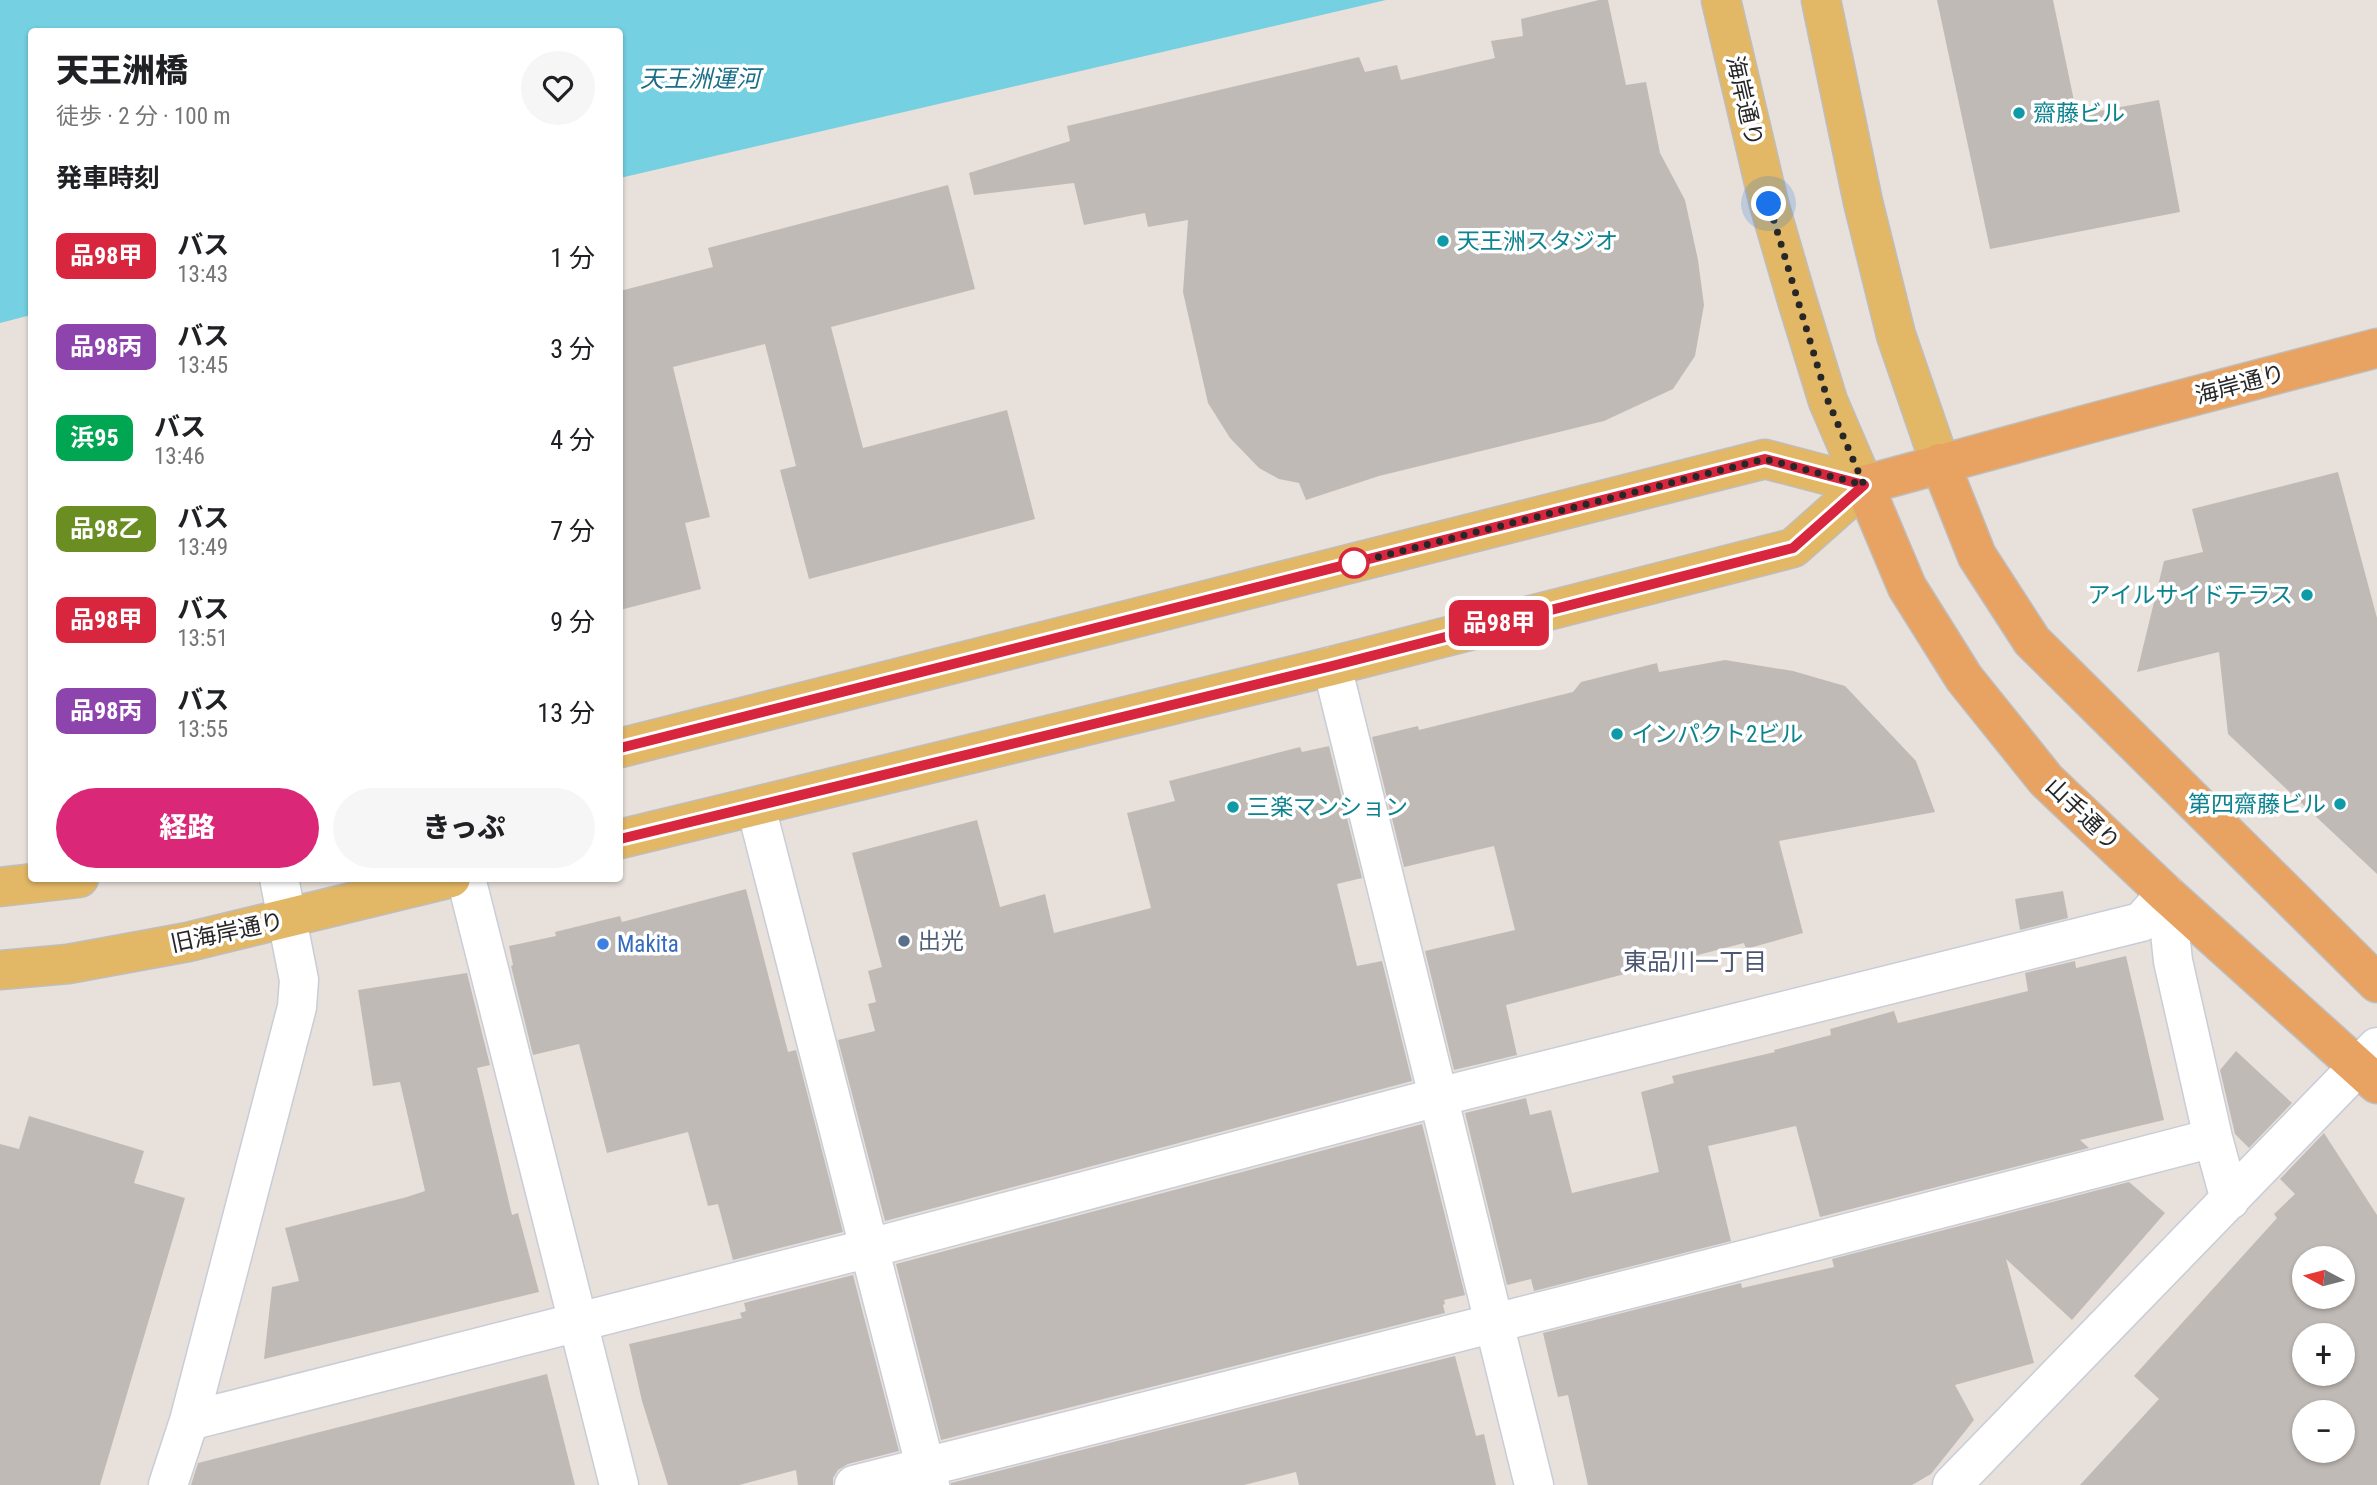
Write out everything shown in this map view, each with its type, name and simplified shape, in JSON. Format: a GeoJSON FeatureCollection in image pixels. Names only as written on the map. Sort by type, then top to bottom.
{"type":"FeatureCollection","features":[{"type":"Feature","properties":{"kind":"highway","name":"海岸通り"},"geometry":{"type":"LineString","coordinates":[[1864,485],[2377,348]]}},
{"type":"Feature","properties":{"kind":"highway"},"geometry":{"type":"LineString","coordinates":[[1940,463],[1977,556],[2032,641],[2377,983]]}},
{"type":"Feature","properties":{"kind":"highway","name":"山手通り"},"geometry":{"type":"LineString","coordinates":[[1864,485],[1907,587],[1964,678],[2046,779],[2166,894],[2371,1066]]}},
{"type":"Feature","properties":{"kind":"main road","name":"海岸通り"},"geometry":{"type":"LineString","coordinates":[[1721,0],[1769,204],[1797,300],[1828,401],[1864,485]]}},
{"type":"Feature","properties":{"kind":"main road"},"geometry":{"type":"LineString","coordinates":[[1821,0],[1863,202],[1896,335],[1940,463]]}},
{"type":"Feature","properties":{"kind":"main road"},"geometry":{"type":"LineString","coordinates":[[623,747],[1765,459],[1864,485]]}},
{"type":"Feature","properties":{"kind":"main road"},"geometry":{"type":"LineString","coordinates":[[623,838],[1332,666],[1793,548],[1864,485]]}},
{"type":"Feature","properties":{"kind":"main road"},"geometry":{"type":"LineString","coordinates":[[0,887],[44,882]]}},
{"type":"Feature","properties":{"kind":"main road","name":"旧海岸通り"},"geometry":{"type":"LineString","coordinates":[[0,970],[68,964],[188,942],[435,882]]}},
{"type":"Feature","properties":{"kind":"street"},"geometry":{"type":"LineString","coordinates":[[1332,666],[1534,1485]]}},
{"type":"Feature","properties":{"kind":"street"},"geometry":{"type":"LineString","coordinates":[[756,807],[928,1476]]}},
{"type":"Feature","properties":{"kind":"street"},"geometry":{"type":"LineString","coordinates":[[168,1485],[189,1421],[297,1007],[299,980],[280,882]]}},
{"type":"Feature","properties":{"kind":"street"},"geometry":{"type":"LineString","coordinates":[[467,882],[619,1485]]}},
{"type":"Feature","properties":{"kind":"street"},"geometry":{"type":"LineString","coordinates":[[189,1421],[870,1248],[1438,1097],[2141,922],[2166,894]]}},
{"type":"Feature","properties":{"kind":"street"},"geometry":{"type":"LineString","coordinates":[[2166,894],[2173,961],[2213,1138],[2230,1200]]}},
{"type":"Feature","properties":{"kind":"street"},"geometry":{"type":"LineString","coordinates":[[1952,1485],[2230,1200],[2371,1066]]}},
{"type":"Feature","properties":{"kind":"street"},"geometry":{"type":"LineString","coordinates":[[854,1485],[928,1476],[1494,1323],[2213,1138]]}},
{"type":"Feature","properties":{"kind":"water","name":"天王洲運河"},"geometry":{"type":"Polygon","coordinates":[[[0,0],[1386,0],[623,177],[623,28],[28,28],[28,316],[0,323],[0,0]]]}},
{"type":"Feature","properties":{"kind":"building","name":"天王洲スタジオ"},"geometry":{"type":"Polygon","coordinates":[[[1608,0],[1626,85],[1646,82],[1660,153],[1685,200],[1698,260],[1704,305],[1695,356],[1673,389],[1604,421],[1379,476],[1306,500],[1299,483],[1279,479],[1259,468],[1230,438],[1208,403],[1183,292],[1188,220],[1148,227],[1145,213],[1084,225],[1074,183],[974,195],[969,173],[1070,141],[1067,126],[1359,57],[1365,72],[1397,65],[1401,80],[1495,58],[1491,41],[1523,36],[1521,19],[1608,0]]]}},
{"type":"Feature","properties":{"kind":"building","name":"齋藤ビル"},"geometry":{"type":"Polygon","coordinates":[[[1937,0],[2053,0],[2077,115],[2159,100],[2180,212],[1990,249],[1937,0]]]}},
{"type":"Feature","properties":{"kind":"building"},"geometry":{"type":"Polygon","coordinates":[[[948,185],[975,289],[831,327],[863,448],[1007,410],[1035,519],[809,579],[780,470],[796,466],[765,344],[673,367],[710,517],[685,523],[701,589],[623,609],[623,290],[713,267],[708,248],[948,185]]]}},
{"type":"Feature","properties":{"kind":"building"},"geometry":{"type":"Polygon","coordinates":[[[2338,472],[2377,618],[2377,874],[2228,734],[2219,652],[2137,672],[2164,561],[2203,552],[2192,509],[2338,472]]]}},
{"type":"Feature","properties":{"kind":"building"},"geometry":{"type":"Polygon","coordinates":[[[1725,660],[1793,671],[1845,686],[1916,761],[1935,812],[1779,841],[1803,933],[1746,949],[1744,943],[1506,1005],[1517,1055],[1454,1070],[1425,951],[1515,930],[1494,846],[1404,867],[1372,737],[1418,726],[1419,730],[1573,692],[1581,682],[1657,663],[1659,672],[1725,660]]]}},
{"type":"Feature","properties":{"kind":"building"},"geometry":{"type":"Polygon","coordinates":[[[1329,746],[1362,878],[1337,884],[1357,966],[1382,961],[1412,1081],[885,1221],[838,1040],[875,1031],[868,1004],[876,1002],[868,971],[882,967],[852,853],[977,820],[1000,907],[1045,894],[1054,933],[1151,908],[1127,813],[1175,801],[1169,781],[1300,747],[1302,752],[1329,746]]]}},
{"type":"Feature","properties":{"kind":"building"},"geometry":{"type":"Polygon","coordinates":[[[746,889],[788,1052],[796,1050],[843,1232],[733,1260],[718,1204],[708,1206],[688,1132],[607,1153],[579,1044],[533,1055],[511,966],[509,946],[556,936],[555,932],[620,916],[622,922],[746,889]]]}},
{"type":"Feature","properties":{"kind":"building"},"geometry":{"type":"Polygon","coordinates":[[[2063,891],[2068,918],[2020,930],[2015,899],[2063,891]]]}},
{"type":"Feature","properties":{"kind":"building"},"geometry":{"type":"Polygon","coordinates":[[[2126,956],[2164,1120],[2080,1140],[2089,1148],[1820,1217],[1796,1126],[1708,1146],[1731,1241],[1534,1291],[1531,1279],[1507,1285],[1465,1113],[1526,1098],[1530,1115],[1551,1110],[1572,1193],[1659,1172],[1641,1092],[1674,1083],[1672,1076],[1775,1052],[1774,1050],[1831,1035],[1830,1029],[1894,1011],[1898,1023],[2028,991],[2025,973],[2075,961],[2076,968],[2126,956]]]}},
{"type":"Feature","properties":{"kind":"building"},"geometry":{"type":"Polygon","coordinates":[[[467,973],[490,1065],[477,1068],[512,1215],[518,1213],[539,1292],[264,1359],[272,1287],[299,1281],[285,1228],[425,1191],[400,1082],[373,1086],[358,990],[467,973]]]}},
{"type":"Feature","properties":{"kind":"building"},"geometry":{"type":"Polygon","coordinates":[[[2236,1051],[2292,1103],[2249,1148],[2235,1134],[2220,1070],[2236,1051]]]}},
{"type":"Feature","properties":{"kind":"building"},"geometry":{"type":"Polygon","coordinates":[[[29,1116],[144,1151],[134,1183],[185,1198],[100,1485],[0,1485],[0,1144],[19,1149],[29,1116]]]}},
{"type":"Feature","properties":{"kind":"building"},"geometry":{"type":"Polygon","coordinates":[[[1422,1124],[1465,1295],[1444,1300],[1445,1313],[941,1440],[896,1264],[1422,1124]]]}},
{"type":"Feature","properties":{"kind":"building"},"geometry":{"type":"Polygon","coordinates":[[[2324,1133],[2377,1215],[2377,1485],[2080,1485],[2159,1399],[2134,1376],[2277,1218],[2274,1214],[2295,1194],[2280,1179],[2324,1133]]]}},
{"type":"Feature","properties":{"kind":"building"},"geometry":{"type":"Polygon","coordinates":[[[2129,1182],[2165,1213],[2072,1320],[2006,1259],[2034,1363],[1955,1385],[1974,1420],[1931,1474],[1912,1485],[1588,1485],[1568,1395],[1558,1397],[1543,1333],[1741,1283],[1742,1288],[1834,1267],[1832,1259],[2129,1182]]]}},
{"type":"Feature","properties":{"kind":"building"},"geometry":{"type":"Polygon","coordinates":[[[853,1275],[899,1451],[848,1464],[838,1470],[833,1478],[833,1485],[798,1485],[796,1470],[739,1485],[668,1485],[642,1401],[629,1344],[742,1318],[740,1313],[746,1311],[744,1303],[853,1275]]]}},
{"type":"Feature","properties":{"kind":"building"},"geometry":{"type":"Polygon","coordinates":[[[1455,1356],[1476,1436],[1484,1434],[1496,1485],[1299,1485],[1296,1472],[1244,1485],[951,1485],[951,1483],[1455,1356]]]}},
{"type":"Feature","properties":{"kind":"building"},"geometry":{"type":"Polygon","coordinates":[[[547,1374],[575,1485],[191,1485],[198,1463],[547,1374]]]}},
{"type":"Feature","properties":{"kind":"bus line","name":"品98甲"},"geometry":{"type":"LineString","coordinates":[[623,747],[1765,459],[1864,485],[1793,548],[1332,666],[623,838]]}},
{"type":"Feature","properties":{"kind":"place","name":"齋藤ビル"},"geometry":{"type":"Point","coordinates":[2019,113]}},
{"type":"Feature","properties":{"kind":"place","name":"天王洲スタジオ"},"geometry":{"type":"Point","coordinates":[1443,241]}},
{"type":"Feature","properties":{"kind":"place","name":"アイルサイドテラス"},"geometry":{"type":"Point","coordinates":[2307,595]}},
{"type":"Feature","properties":{"kind":"place","name":"インパクト2ビル"},"geometry":{"type":"Point","coordinates":[1617,734]}},
{"type":"Feature","properties":{"kind":"place","name":"第四齋藤ビル"},"geometry":{"type":"Point","coordinates":[2340,804]}},
{"type":"Feature","properties":{"kind":"place","name":"三楽マンション"},"geometry":{"type":"Point","coordinates":[1233,807]}},
{"type":"Feature","properties":{"kind":"place","name":"出光"},"geometry":{"type":"Point","coordinates":[904,941]}},
{"type":"Feature","properties":{"kind":"place","name":"Makita"},"geometry":{"type":"Point","coordinates":[603,944]}},
{"type":"Feature","properties":{"kind":"district","name":"東品川一丁目"},"geometry":{"type":"Point","coordinates":[1695,962]}},
{"type":"Feature","properties":{"kind":"route"},"geometry":{"type":"LineString","coordinates":[[1354,563],[1765,459],[1864,485],[1828,401],[1769,204]]}}]}
